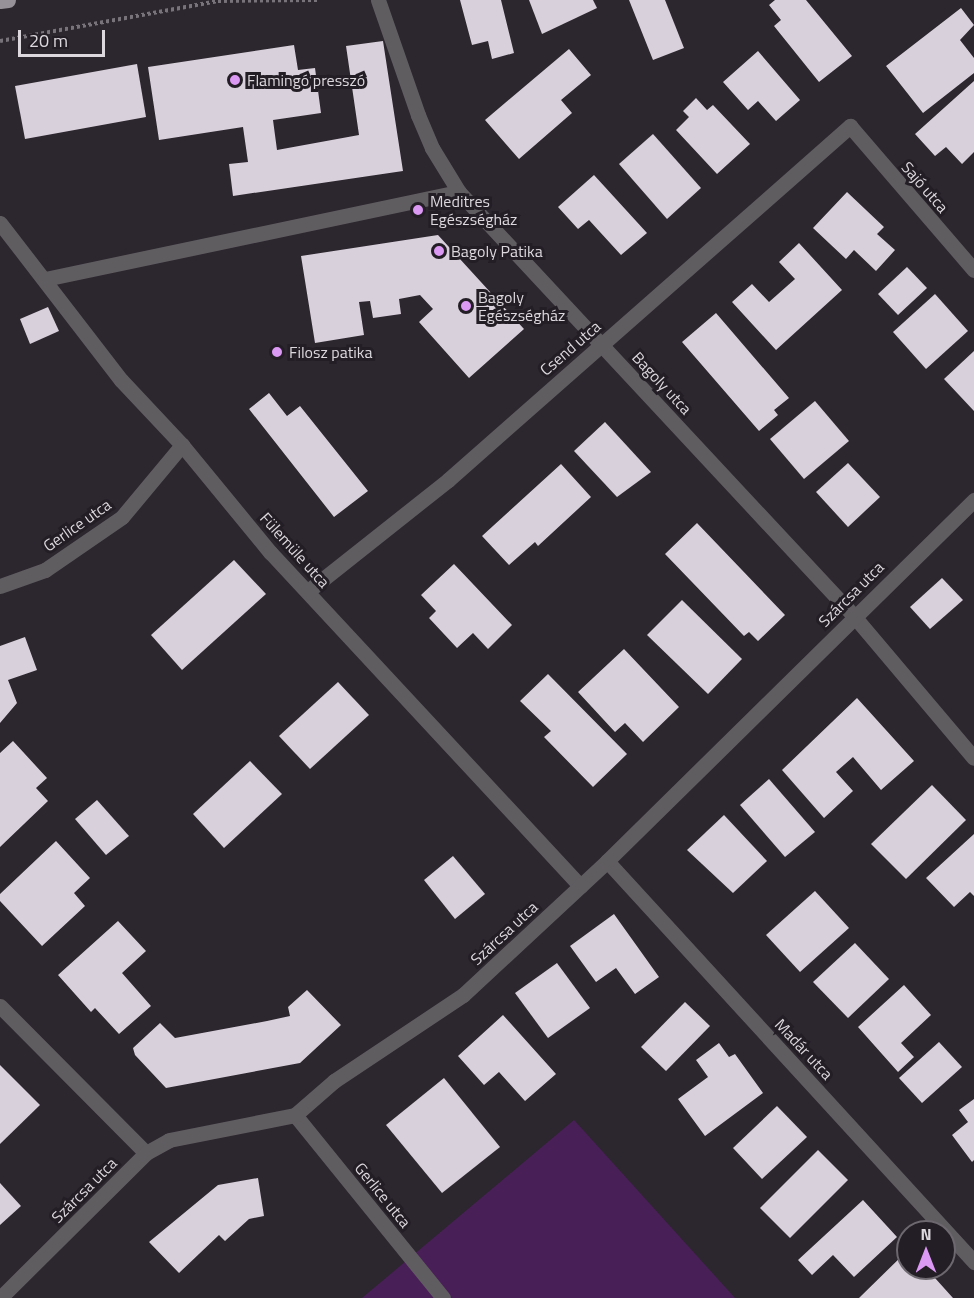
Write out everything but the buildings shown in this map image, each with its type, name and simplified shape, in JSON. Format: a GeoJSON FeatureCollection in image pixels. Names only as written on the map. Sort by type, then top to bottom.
{"type":"FeatureCollection","features":[{"type":"Feature","properties":{"kind":"main road"},"geometry":{"type":"LineString","coordinates":[[0,2],[8,0]]}},
{"type":"Feature","properties":{"kind":"street","name":"Bagoly utca"},"geometry":{"type":"LineString","coordinates":[[378,0],[418,115],[432,148],[459,192],[853,615],[974,758]]}},
{"type":"Feature","properties":{"kind":"street","name":"Sajó utca"},"geometry":{"type":"LineString","coordinates":[[850,126],[974,270]]}},
{"type":"Feature","properties":{"kind":"street","name":"Csend utca"},"geometry":{"type":"LineString","coordinates":[[308,591],[448,480],[850,126]]}},
{"type":"Feature","properties":{"kind":"street"},"geometry":{"type":"LineString","coordinates":[[45,279],[459,192]]}},
{"type":"Feature","properties":{"kind":"street","name":"Fülemüle utca"},"geometry":{"type":"LineString","coordinates":[[0,224],[45,279],[121,380],[182,445],[270,552],[580,886]]}},
{"type":"Feature","properties":{"kind":"street","name":"Gerlice utca"},"geometry":{"type":"LineString","coordinates":[[0,586],[45,570],[122,517],[182,445]]}},
{"type":"Feature","properties":{"kind":"street","name":"Szárcsa utca"},"geometry":{"type":"LineString","coordinates":[[0,1298],[147,1153],[169,1140],[295,1115],[334,1081],[463,995],[607,861],[853,615],[974,500]]}},
{"type":"Feature","properties":{"kind":"street","name":"Madár utca"},"geometry":{"type":"LineString","coordinates":[[607,861],[974,1262]]}},
{"type":"Feature","properties":{"kind":"street"},"geometry":{"type":"LineString","coordinates":[[0,1006],[147,1153]]}},
{"type":"Feature","properties":{"kind":"street","name":"Gerlice utca"},"geometry":{"type":"LineString","coordinates":[[295,1115],[443,1298]]}},
{"type":"Feature","properties":{"kind":"path"},"geometry":{"type":"LineString","coordinates":[[0,41],[218,1],[316,0]]}},
{"type":"Feature","properties":{"kind":"shaded area"},"geometry":{"type":"Polygon","coordinates":[[[574,1120],[735,1298],[362,1298],[574,1120]]]}},
{"type":"Feature","properties":{"kind":"place","name":"Flamingó presszó"},"geometry":{"type":"Point","coordinates":[235,80]}},
{"type":"Feature","properties":{"kind":"place","name":"Meditres Egészségház"},"geometry":{"type":"Point","coordinates":[418,210]}},
{"type":"Feature","properties":{"kind":"place","name":"Bagoly Patika"},"geometry":{"type":"Point","coordinates":[439,251]}},
{"type":"Feature","properties":{"kind":"place","name":"Bagoly Egészségház"},"geometry":{"type":"Point","coordinates":[466,306]}},
{"type":"Feature","properties":{"kind":"place","name":"Filosz patika"},"geometry":{"type":"Point","coordinates":[277,352]}}]}
